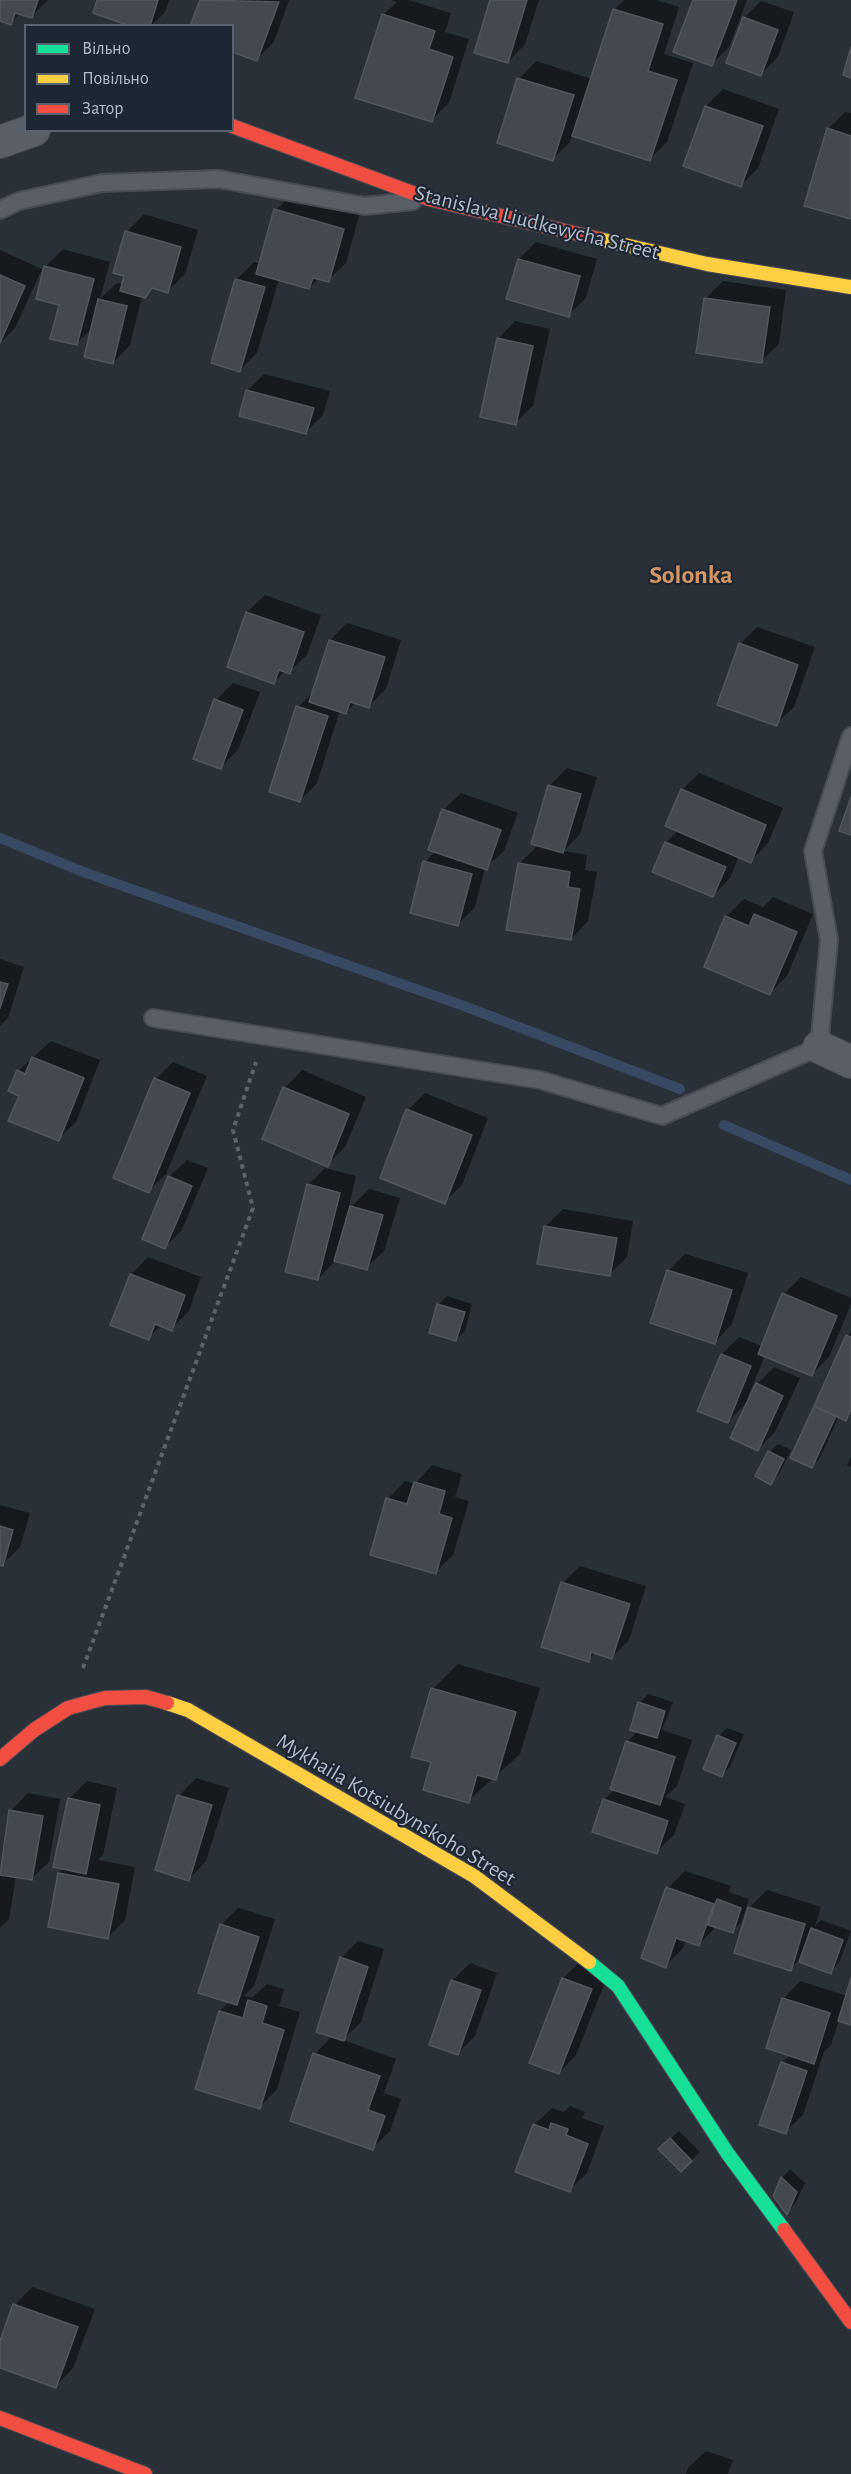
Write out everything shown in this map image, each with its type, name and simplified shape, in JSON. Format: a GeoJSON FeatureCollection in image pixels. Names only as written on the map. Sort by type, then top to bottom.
{"type":"FeatureCollection","features":[{"type":"Feature","properties":{"kind":"street","name":"Stanislava Liudkevycha Street"},"geometry":{"type":"LineString","coordinates":[[234,127],[429,199],[707,264],[851,287]]}},
{"type":"Feature","properties":{"kind":"street"},"geometry":{"type":"LineString","coordinates":[[0,142],[28,132]]}},
{"type":"Feature","properties":{"kind":"street"},"geometry":{"type":"LineString","coordinates":[[819,1047],[851,1062]]}},
{"type":"Feature","properties":{"kind":"street","name":"Mykhaila Kotsiubynskoho Street"},"geometry":{"type":"LineString","coordinates":[[0,1760],[34,1730],[68,1708],[105,1698],[146,1697],[188,1710],[474,1876],[618,1986],[728,2154],[851,2322]]}},
{"type":"Feature","properties":{"kind":"street"},"geometry":{"type":"LineString","coordinates":[[0,2418],[146,2474]]}},
{"type":"Feature","properties":{"kind":"lane"},"geometry":{"type":"LineString","coordinates":[[0,210],[19,201],[102,183],[219,179],[365,206],[429,199]]}},
{"type":"Feature","properties":{"kind":"lane"},"geometry":{"type":"LineString","coordinates":[[153,1018],[540,1080],[662,1116],[819,1047],[829,940],[813,851],[851,736]]}},
{"type":"Feature","properties":{"kind":"path"},"geometry":{"type":"LineString","coordinates":[[68,1708],[253,1208],[233,1130],[257,1059]]}},
{"type":"Feature","properties":{"kind":"building"},"geometry":{"type":"Polygon","coordinates":[[[0,0],[38,0],[32,18],[15,13],[11,25],[0,21],[0,0]]]}},
{"type":"Feature","properties":{"kind":"building"},"geometry":{"type":"Polygon","coordinates":[[[97,0],[158,0],[151,24],[124,24],[93,13],[97,0]]]}},
{"type":"Feature","properties":{"kind":"building"},"geometry":{"type":"Polygon","coordinates":[[[200,0],[279,2],[257,61],[234,53],[234,24],[191,24],[200,0]]]}},
{"type":"Feature","properties":{"kind":"building"},"geometry":{"type":"Polygon","coordinates":[[[490,0],[527,0],[508,63],[474,53],[490,0]]]}},
{"type":"Feature","properties":{"kind":"building"},"geometry":{"type":"Polygon","coordinates":[[[693,0],[737,0],[712,66],[673,52],[693,0]]]}},
{"type":"Feature","properties":{"kind":"building"},"geometry":{"type":"Polygon","coordinates":[[[613,9],[663,24],[648,71],[677,80],[650,161],[572,136],[613,9]]]}},
{"type":"Feature","properties":{"kind":"building"},"geometry":{"type":"Polygon","coordinates":[[[382,14],[435,31],[429,49],[453,57],[432,122],[355,98],[382,14]]]}},
{"type":"Feature","properties":{"kind":"building"},"geometry":{"type":"Polygon","coordinates":[[[743,17],[778,30],[761,76],[726,63],[743,17]]]}},
{"type":"Feature","properties":{"kind":"building"},"geometry":{"type":"Polygon","coordinates":[[[851,47],[851,78],[843,75],[851,47]]]}},
{"type":"Feature","properties":{"kind":"building"},"geometry":{"type":"Polygon","coordinates":[[[517,78],[574,95],[553,161],[497,143],[517,78]]]}},
{"type":"Feature","properties":{"kind":"building"},"geometry":{"type":"Polygon","coordinates":[[[705,106],[763,126],[741,187],[683,166],[705,106]]]}},
{"type":"Feature","properties":{"kind":"building"},"geometry":{"type":"Polygon","coordinates":[[[827,128],[851,136],[851,219],[804,206],[827,128]]]}},
{"type":"Feature","properties":{"kind":"building"},"geometry":{"type":"Polygon","coordinates":[[[274,209],[344,229],[329,282],[313,278],[309,289],[256,274],[274,209]]]}},
{"type":"Feature","properties":{"kind":"building"},"geometry":{"type":"Polygon","coordinates":[[[125,231],[181,247],[168,293],[152,288],[145,298],[120,291],[124,276],[113,273],[125,231]]]}},
{"type":"Feature","properties":{"kind":"building"},"geometry":{"type":"Polygon","coordinates":[[[518,259],[580,276],[569,317],[506,299],[518,259]]]}},
{"type":"Feature","properties":{"kind":"building"},"geometry":{"type":"Polygon","coordinates":[[[44,266],[94,279],[77,345],[50,339],[59,305],[36,299],[44,266]]]}},
{"type":"Feature","properties":{"kind":"building"},"geometry":{"type":"Polygon","coordinates":[[[0,275],[25,286],[0,343],[0,275]]]}},
{"type":"Feature","properties":{"kind":"building"},"geometry":{"type":"Polygon","coordinates":[[[235,279],[265,287],[240,372],[211,363],[235,279]]]}},
{"type":"Feature","properties":{"kind":"building"},"geometry":{"type":"Polygon","coordinates":[[[704,298],[770,307],[762,363],[696,353],[704,298]]]}},
{"type":"Feature","properties":{"kind":"building"},"geometry":{"type":"Polygon","coordinates":[[[98,299],[127,306],[113,364],[84,357],[98,299]]]}},
{"type":"Feature","properties":{"kind":"building"},"geometry":{"type":"Polygon","coordinates":[[[497,338],[533,346],[516,425],[480,417],[497,338]]]}},
{"type":"Feature","properties":{"kind":"building"},"geometry":{"type":"Polygon","coordinates":[[[246,390],[314,408],[306,434],[239,416],[246,390]]]}},
{"type":"Feature","properties":{"kind":"building"},"geometry":{"type":"Polygon","coordinates":[[[246,612],[304,632],[290,674],[279,670],[274,684],[227,667],[246,612]]]}},
{"type":"Feature","properties":{"kind":"building"},"geometry":{"type":"Polygon","coordinates":[[[329,640],[385,657],[369,708],[350,702],[346,714],[309,702],[329,640]]]}},
{"type":"Feature","properties":{"kind":"building"},"geometry":{"type":"Polygon","coordinates":[[[739,643],[798,665],[777,726],[717,705],[739,643]]]}},
{"type":"Feature","properties":{"kind":"building"},"geometry":{"type":"Polygon","coordinates":[[[214,699],[243,710],[221,769],[193,759],[214,699]]]}},
{"type":"Feature","properties":{"kind":"building"},"geometry":{"type":"Polygon","coordinates":[[[296,706],[328,716],[300,802],[269,792],[296,706]]]}},
{"type":"Feature","properties":{"kind":"building"},"geometry":{"type":"Polygon","coordinates":[[[548,785],[581,794],[563,853],[531,844],[548,785]]]}},
{"type":"Feature","properties":{"kind":"building"},"geometry":{"type":"Polygon","coordinates":[[[681,789],[766,825],[751,863],[665,826],[681,789]]]}},
{"type":"Feature","properties":{"kind":"building"},"geometry":{"type":"Polygon","coordinates":[[[851,797],[851,835],[839,831],[851,797]]]}},
{"type":"Feature","properties":{"kind":"building"},"geometry":{"type":"Polygon","coordinates":[[[442,809],[501,830],[487,870],[428,850],[442,809]]]}},
{"type":"Feature","properties":{"kind":"building"},"geometry":{"type":"Polygon","coordinates":[[[665,842],[726,867],[713,897],[652,872],[665,842]]]}},
{"type":"Feature","properties":{"kind":"building"},"geometry":{"type":"Polygon","coordinates":[[[423,861],[472,874],[458,926],[410,913],[423,861]]]}},
{"type":"Feature","properties":{"kind":"building"},"geometry":{"type":"Polygon","coordinates":[[[518,863],[570,872],[568,887],[580,889],[571,940],[506,930],[518,863]]]}},
{"type":"Feature","properties":{"kind":"building"},"geometry":{"type":"Polygon","coordinates":[[[754,914],[797,932],[770,995],[704,967],[725,916],[749,926],[754,914]]]}},
{"type":"Feature","properties":{"kind":"building"},"geometry":{"type":"Polygon","coordinates":[[[0,982],[8,984],[0,1008],[0,982]]]}},
{"type":"Feature","properties":{"kind":"building"},"geometry":{"type":"Polygon","coordinates":[[[32,1057],[84,1078],[59,1141],[8,1121],[19,1096],[8,1091],[17,1070],[25,1074],[32,1057]]]}},
{"type":"Feature","properties":{"kind":"building"},"geometry":{"type":"Polygon","coordinates":[[[154,1078],[190,1093],[149,1193],[113,1178],[154,1078]]]}},
{"type":"Feature","properties":{"kind":"building"},"geometry":{"type":"Polygon","coordinates":[[[283,1087],[349,1114],[328,1167],[262,1139],[283,1087]]]}},
{"type":"Feature","properties":{"kind":"building"},"geometry":{"type":"Polygon","coordinates":[[[406,1109],[472,1135],[445,1204],[380,1178],[406,1109]]]}},
{"type":"Feature","properties":{"kind":"building"},"geometry":{"type":"Polygon","coordinates":[[[168,1176],[192,1186],[165,1249],[142,1239],[168,1176]]]}},
{"type":"Feature","properties":{"kind":"building"},"geometry":{"type":"Polygon","coordinates":[[[307,1184],[340,1193],[318,1280],[285,1272],[307,1184]]]}},
{"type":"Feature","properties":{"kind":"building"},"geometry":{"type":"Polygon","coordinates":[[[350,1206],[383,1215],[367,1270],[334,1261],[350,1206]]]}},
{"type":"Feature","properties":{"kind":"building"},"geometry":{"type":"Polygon","coordinates":[[[544,1226],[617,1238],[610,1276],[537,1264],[544,1226]]]}},
{"type":"Feature","properties":{"kind":"building"},"geometry":{"type":"Polygon","coordinates":[[[667,1270],[732,1290],[715,1344],[650,1323],[667,1270]]]}},
{"type":"Feature","properties":{"kind":"building"},"geometry":{"type":"Polygon","coordinates":[[[130,1274],[185,1295],[172,1331],[155,1324],[149,1340],[110,1325],[130,1274]]]}},
{"type":"Feature","properties":{"kind":"building"},"geometry":{"type":"Polygon","coordinates":[[[782,1293],[837,1316],[812,1376],[758,1354],[782,1293]]]}},
{"type":"Feature","properties":{"kind":"building"},"geometry":{"type":"Polygon","coordinates":[[[437,1304],[465,1312],[456,1341],[429,1333],[437,1304]]]}},
{"type":"Feature","properties":{"kind":"building"},"geometry":{"type":"Polygon","coordinates":[[[846,1335],[851,1337],[851,1409],[846,1421],[814,1406],[846,1335]]]}},
{"type":"Feature","properties":{"kind":"building"},"geometry":{"type":"Polygon","coordinates":[[[721,1354],[751,1366],[728,1423],[697,1411],[721,1354]]]}},
{"type":"Feature","properties":{"kind":"building"},"geometry":{"type":"Polygon","coordinates":[[[756,1383],[783,1396],[758,1451],[730,1438],[756,1383]]]}},
{"type":"Feature","properties":{"kind":"building"},"geometry":{"type":"Polygon","coordinates":[[[814,1406],[836,1416],[812,1468],[790,1458],[814,1406]]]}},
{"type":"Feature","properties":{"kind":"building"},"geometry":{"type":"Polygon","coordinates":[[[768,1451],[784,1459],[771,1485],[755,1476],[768,1451]]]}},
{"type":"Feature","properties":{"kind":"building"},"geometry":{"type":"Polygon","coordinates":[[[414,1482],[445,1491],[439,1514],[452,1518],[436,1574],[370,1555],[386,1498],[407,1504],[414,1482]]]}},
{"type":"Feature","properties":{"kind":"building"},"geometry":{"type":"Polygon","coordinates":[[[0,1526],[13,1530],[3,1566],[0,1565],[0,1526]]]}},
{"type":"Feature","properties":{"kind":"building"},"geometry":{"type":"Polygon","coordinates":[[[561,1582],[630,1604],[612,1659],[591,1652],[589,1662],[541,1647],[561,1582]]]}},
{"type":"Feature","properties":{"kind":"building"},"geometry":{"type":"Polygon","coordinates":[[[431,1688],[516,1712],[496,1780],[477,1775],[469,1803],[423,1790],[431,1762],[411,1757],[431,1688]]]}},
{"type":"Feature","properties":{"kind":"building"},"geometry":{"type":"Polygon","coordinates":[[[638,1702],[665,1711],[657,1738],[630,1730],[638,1702]]]}},
{"type":"Feature","properties":{"kind":"building"},"geometry":{"type":"Polygon","coordinates":[[[717,1735],[736,1743],[722,1777],[703,1769],[717,1735]]]}},
{"type":"Feature","properties":{"kind":"building"},"geometry":{"type":"Polygon","coordinates":[[[626,1741],[675,1757],[660,1805],[610,1789],[626,1741]]]}},
{"type":"Feature","properties":{"kind":"building"},"geometry":{"type":"Polygon","coordinates":[[[177,1795],[212,1805],[189,1881],[155,1870],[177,1795]]]}},
{"type":"Feature","properties":{"kind":"building"},"geometry":{"type":"Polygon","coordinates":[[[68,1798],[100,1805],[86,1874],[53,1867],[68,1798]]]}},
{"type":"Feature","properties":{"kind":"building"},"geometry":{"type":"Polygon","coordinates":[[[603,1799],[668,1821],[657,1854],[592,1832],[603,1799]]]}},
{"type":"Feature","properties":{"kind":"building"},"geometry":{"type":"Polygon","coordinates":[[[9,1810],[43,1816],[32,1880],[0,1875],[9,1810]]]}},
{"type":"Feature","properties":{"kind":"building"},"geometry":{"type":"Polygon","coordinates":[[[58,1873],[119,1884],[108,1939],[48,1927],[58,1873]]]}},
{"type":"Feature","properties":{"kind":"building"},"geometry":{"type":"Polygon","coordinates":[[[666,1887],[714,1904],[699,1946],[676,1938],[666,1968],[641,1958],[666,1887]]]}},
{"type":"Feature","properties":{"kind":"building"},"geometry":{"type":"Polygon","coordinates":[[[717,1899],[741,1908],[733,1933],[708,1925],[717,1899]]]}},
{"type":"Feature","properties":{"kind":"building"},"geometry":{"type":"Polygon","coordinates":[[[748,1907],[805,1924],[791,1971],[734,1953],[748,1907]]]}},
{"type":"Feature","properties":{"kind":"building"},"geometry":{"type":"Polygon","coordinates":[[[220,1924],[259,1937],[237,2005],[198,1993],[220,1924]]]}},
{"type":"Feature","properties":{"kind":"building"},"geometry":{"type":"Polygon","coordinates":[[[811,1928],[843,1940],[831,1974],[799,1962],[811,1928]]]}},
{"type":"Feature","properties":{"kind":"building"},"geometry":{"type":"Polygon","coordinates":[[[340,1957],[368,1967],[344,2041],[316,2032],[340,1957]]]}},
{"type":"Feature","properties":{"kind":"building"},"geometry":{"type":"Polygon","coordinates":[[[562,1978],[592,1989],[559,2074],[529,2063],[562,1978]]]}},
{"type":"Feature","properties":{"kind":"building"},"geometry":{"type":"Polygon","coordinates":[[[851,1978],[851,2025],[838,2021],[851,1978]]]}},
{"type":"Feature","properties":{"kind":"building"},"geometry":{"type":"Polygon","coordinates":[[[451,1980],[481,1990],[458,2055],[429,2045],[451,1980]]]}},
{"type":"Feature","properties":{"kind":"building"},"geometry":{"type":"Polygon","coordinates":[[[782,1998],[830,2013],[814,2064],[766,2048],[782,1998]]]}},
{"type":"Feature","properties":{"kind":"building"},"geometry":{"type":"Polygon","coordinates":[[[248,2000],[267,2006],[262,2023],[284,2030],[260,2109],[195,2089],[219,2011],[243,2018],[248,2000]]]}},
{"type":"Feature","properties":{"kind":"building"},"geometry":{"type":"Polygon","coordinates":[[[313,2053],[380,2076],[368,2110],[385,2116],[373,2150],[290,2121],[313,2053]]]}},
{"type":"Feature","properties":{"kind":"building"},"geometry":{"type":"Polygon","coordinates":[[[781,2062],[807,2071],[786,2134],[759,2125],[781,2062]]]}},
{"type":"Feature","properties":{"kind":"building"},"geometry":{"type":"Polygon","coordinates":[[[551,2123],[568,2129],[566,2135],[588,2144],[570,2192],[515,2172],[533,2124],[549,2130],[551,2123]]]}},
{"type":"Feature","properties":{"kind":"building"},"geometry":{"type":"Polygon","coordinates":[[[670,2138],[692,2161],[681,2172],[658,2149],[670,2138]]]}},
{"type":"Feature","properties":{"kind":"building"},"geometry":{"type":"Polygon","coordinates":[[[781,2177],[797,2192],[787,2215],[773,2196],[781,2177]]]}},
{"type":"Feature","properties":{"kind":"building"},"geometry":{"type":"Polygon","coordinates":[[[13,2304],[78,2327],[56,2388],[0,2368],[0,2341],[13,2304]]]}},
{"type":"Feature","properties":{"kind":"waterway"},"geometry":{"type":"LineString","coordinates":[[0,838],[86,873],[464,1006],[680,1089]]}},
{"type":"Feature","properties":{"kind":"waterway"},"geometry":{"type":"LineString","coordinates":[[724,1125],[851,1180]]}},
{"type":"Feature","properties":{"kind":"traffic: fast"},"geometry":{"type":"LineString","coordinates":[[589,1962],[618,1986],[728,2154],[784,2230]]}},
{"type":"Feature","properties":{"kind":"traffic: slow"},"geometry":{"type":"LineString","coordinates":[[599,239],[707,264],[851,287]]}},
{"type":"Feature","properties":{"kind":"traffic: slow"},"geometry":{"type":"LineString","coordinates":[[167,1703],[188,1710],[474,1876],[589,1962]]}},
{"type":"Feature","properties":{"kind":"traffic: jam"},"geometry":{"type":"LineString","coordinates":[[234,127],[429,199],[599,239]]}},
{"type":"Feature","properties":{"kind":"traffic: jam"},"geometry":{"type":"LineString","coordinates":[[0,1759],[34,1730],[68,1708],[105,1698],[146,1697],[167,1703]]}},
{"type":"Feature","properties":{"kind":"traffic: jam"},"geometry":{"type":"LineString","coordinates":[[784,2230],[851,2322]]}},
{"type":"Feature","properties":{"kind":"traffic: jam"},"geometry":{"type":"LineString","coordinates":[[0,2418],[145,2474]]}},
{"type":"Feature","properties":{"kind":"district","name":"Solonka"},"geometry":{"type":"Point","coordinates":[691,575]}}]}
